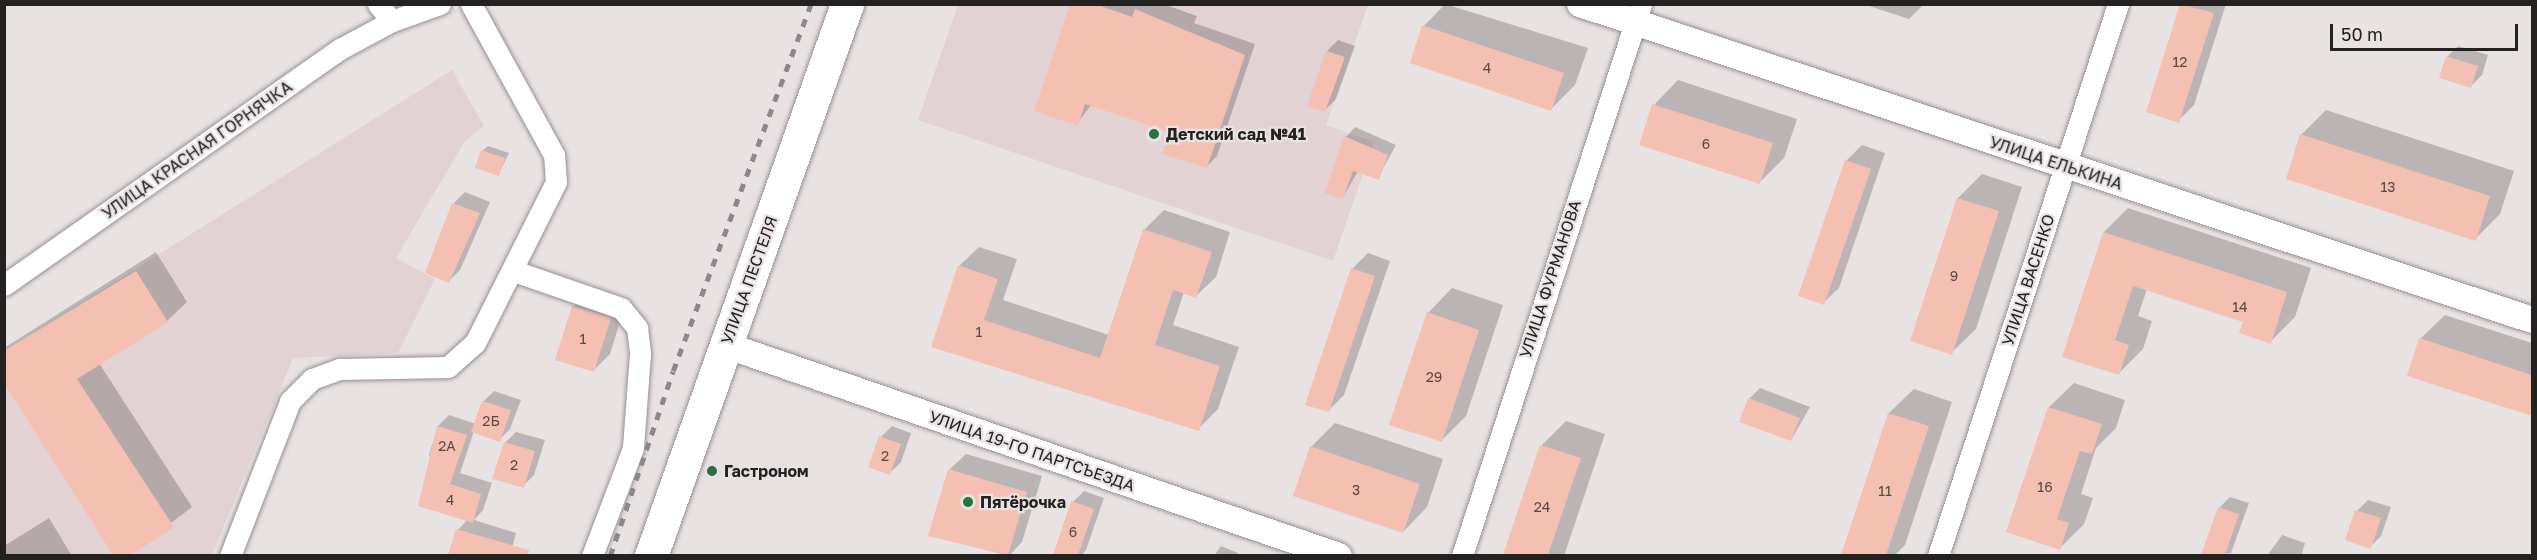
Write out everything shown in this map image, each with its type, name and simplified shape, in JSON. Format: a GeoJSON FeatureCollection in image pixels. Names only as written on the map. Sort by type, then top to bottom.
{"type":"FeatureCollection","features":[{"type":"Feature","properties":{"kind":"main road","name":"УЛИЦА ПЕСТЕЛЯ"},"geometry":{"type":"LineString","coordinates":[[651,555],[847,4]]}},
{"type":"Feature","properties":{"kind":"street"},"geometry":{"type":"LineString","coordinates":[[378,4],[392,21]]}},
{"type":"Feature","properties":{"kind":"street","name":"УЛИЦА КРАСНАЯ ГОРНЯЧКА"},"geometry":{"type":"LineString","coordinates":[[4,285],[339,50],[392,21],[440,4]]}},
{"type":"Feature","properties":{"kind":"street"},"geometry":{"type":"LineString","coordinates":[[230,555],[290,401],[312,379],[340,369],[448,367],[475,343],[514,272],[556,182],[554,155],[471,4]]}},
{"type":"Feature","properties":{"kind":"street","name":"УЛИЦА ЕЛЬКИНА"},"geometry":{"type":"LineString","coordinates":[[1580,4],[1638,14],[2065,165],[2532,320]]}},
{"type":"Feature","properties":{"kind":"street","name":"УЛИЦА ВАСЕНКО"},"geometry":{"type":"LineString","coordinates":[[1938,555],[2118,4]]}},
{"type":"Feature","properties":{"kind":"street","name":"УЛИЦА ФУРМАНОВА"},"geometry":{"type":"LineString","coordinates":[[1462,555],[1638,14]]}},
{"type":"Feature","properties":{"kind":"street"},"geometry":{"type":"LineString","coordinates":[[514,272],[621,308],[637,328],[640,354],[633,448],[592,555]]}},
{"type":"Feature","properties":{"kind":"street","name":"УЛИЦА 19-ГО ПАРТСЪЕЗДА"},"geometry":{"type":"LineString","coordinates":[[725,345],[1339,555]]}},
{"type":"Feature","properties":{"kind":"shaded area","name":"Детский сад №41"},"geometry":{"type":"Polygon","coordinates":[[[958,5],[1368,5],[1326,125],[1374,142],[1333,261],[918,120],[958,5]]]}},
{"type":"Feature","properties":{"kind":"shaded area"},"geometry":{"type":"Polygon","coordinates":[[[452,70],[484,126],[465,141],[396,258],[435,279],[398,353],[293,358],[212,555],[5,556],[5,351],[452,70]]]}},
{"type":"Feature","properties":{"kind":"building"},"geometry":{"type":"Polygon","coordinates":[[[1070,4],[1095,4],[1132,17],[1135,9],[1245,55],[1207,168],[1162,154],[1169,132],[1085,104],[1078,126],[1034,111],[1070,4]]]}},
{"type":"Feature","properties":{"kind":"building"},"geometry":{"type":"Polygon","coordinates":[[[2180,4],[2214,13],[2179,123],[2146,112],[2180,4]]]}},
{"type":"Feature","properties":{"kind":"building"},"geometry":{"type":"Polygon","coordinates":[[[1422,25],[1564,73],[1551,111],[1410,63],[1422,25]]]}},
{"type":"Feature","properties":{"kind":"building"},"geometry":{"type":"Polygon","coordinates":[[[1326,51],[1345,57],[1325,112],[1307,106],[1326,51]]]}},
{"type":"Feature","properties":{"kind":"building"},"geometry":{"type":"Polygon","coordinates":[[[2446,56],[2478,66],[2471,88],[2439,78],[2446,56]]]}},
{"type":"Feature","properties":{"kind":"building"},"geometry":{"type":"Polygon","coordinates":[[[1652,104],[1773,143],[1760,184],[1639,145],[1652,104]]]}},
{"type":"Feature","properties":{"kind":"building"},"geometry":{"type":"Polygon","coordinates":[[[2300,134],[2490,196],[2476,241],[2286,179],[2300,134]]]}},
{"type":"Feature","properties":{"kind":"building"},"geometry":{"type":"Polygon","coordinates":[[[1344,136],[1388,155],[1379,180],[1353,171],[1343,199],[1325,193],[1344,136]]]}},
{"type":"Feature","properties":{"kind":"building"},"geometry":{"type":"Polygon","coordinates":[[[481,150],[505,158],[499,176],[475,168],[481,150]]]}},
{"type":"Feature","properties":{"kind":"building"},"geometry":{"type":"Polygon","coordinates":[[[1845,160],[1871,169],[1824,305],[1798,296],[1845,160]]]}},
{"type":"Feature","properties":{"kind":"building"},"geometry":{"type":"Polygon","coordinates":[[[1957,198],[1999,211],[1952,355],[1910,341],[1957,198]]]}},
{"type":"Feature","properties":{"kind":"building"},"geometry":{"type":"Polygon","coordinates":[[[452,203],[480,213],[449,283],[425,273],[452,203]]]}},
{"type":"Feature","properties":{"kind":"building"},"geometry":{"type":"Polygon","coordinates":[[[1143,229],[1212,252],[1196,298],[1173,290],[1155,345],[1220,366],[1199,431],[931,347],[958,265],[998,279],[984,320],[1100,358],[1143,229]]]}},
{"type":"Feature","properties":{"kind":"building"},"geometry":{"type":"Polygon","coordinates":[[[2103,232],[2287,292],[2271,344],[2239,333],[2243,322],[2133,286],[2115,340],[2129,345],[2119,375],[2062,357],[2103,232]]]}},
{"type":"Feature","properties":{"kind":"building"},"geometry":{"type":"Polygon","coordinates":[[[1351,268],[1375,276],[1329,412],[1305,405],[1351,268]]]}},
{"type":"Feature","properties":{"kind":"building"},"geometry":{"type":"Polygon","coordinates":[[[136,271],[168,322],[77,379],[174,527],[131,555],[113,555],[4,383],[4,351],[136,271]]]}},
{"type":"Feature","properties":{"kind":"building"},"geometry":{"type":"Polygon","coordinates":[[[572,306],[611,318],[594,372],[555,360],[572,306]]]}},
{"type":"Feature","properties":{"kind":"building"},"geometry":{"type":"Polygon","coordinates":[[[1427,312],[1479,330],[1442,442],[1389,425],[1427,312]]]}},
{"type":"Feature","properties":{"kind":"building"},"geometry":{"type":"Polygon","coordinates":[[[2419,338],[2532,375],[2532,416],[2407,376],[2419,338]]]}},
{"type":"Feature","properties":{"kind":"building"},"geometry":{"type":"Polygon","coordinates":[[[1748,398],[1800,418],[1791,441],[1739,422],[1748,398]]]}},
{"type":"Feature","properties":{"kind":"building"},"geometry":{"type":"Polygon","coordinates":[[[482,401],[511,410],[500,442],[471,432],[482,401]]]}},
{"type":"Feature","properties":{"kind":"building"},"geometry":{"type":"Polygon","coordinates":[[[2048,407],[2102,424],[2092,454],[2080,451],[2057,519],[2069,523],[2060,550],[2006,532],[2048,407]]]}},
{"type":"Feature","properties":{"kind":"building"},"geometry":{"type":"Polygon","coordinates":[[[1888,413],[1929,426],[1886,555],[1841,555],[1888,413]]]}},
{"type":"Feature","properties":{"kind":"building"},"geometry":{"type":"Polygon","coordinates":[[[437,426],[467,435],[450,484],[481,494],[473,523],[418,506],[437,426]]]}},
{"type":"Feature","properties":{"kind":"building"},"geometry":{"type":"Polygon","coordinates":[[[879,436],[901,444],[890,475],[868,467],[879,436]]]}},
{"type":"Feature","properties":{"kind":"building"},"geometry":{"type":"Polygon","coordinates":[[[504,442],[535,451],[524,488],[492,479],[504,442]]]}},
{"type":"Feature","properties":{"kind":"building"},"geometry":{"type":"Polygon","coordinates":[[[1540,445],[1581,458],[1548,555],[1503,555],[1540,445]]]}},
{"type":"Feature","properties":{"kind":"building"},"geometry":{"type":"Polygon","coordinates":[[[1310,446],[1420,484],[1403,533],[1293,496],[1310,446]]]}},
{"type":"Feature","properties":{"kind":"building"},"geometry":{"type":"Polygon","coordinates":[[[948,469],[1027,492],[1008,555],[928,536],[948,469]]]}},
{"type":"Feature","properties":{"kind":"building"},"geometry":{"type":"Polygon","coordinates":[[[1071,501],[1094,509],[1078,555],[1053,555],[1071,501]]]}},
{"type":"Feature","properties":{"kind":"building"},"geometry":{"type":"Polygon","coordinates":[[[2218,507],[2239,514],[2225,555],[2201,555],[2218,507]]]}},
{"type":"Feature","properties":{"kind":"building"},"geometry":{"type":"Polygon","coordinates":[[[2355,510],[2381,518],[2371,549],[2345,540],[2355,510]]]}},
{"type":"Feature","properties":{"kind":"building"},"geometry":{"type":"Polygon","coordinates":[[[456,529],[529,550],[528,555],[448,555],[456,529]]]}},
{"type":"Feature","properties":{"kind":"railway"},"geometry":{"type":"LineString","coordinates":[[610,556],[673,371],[811,4]]}},
{"type":"Feature","properties":{"kind":"place","name":"Детский сад №41"},"geometry":{"type":"Point","coordinates":[1154,134]}},
{"type":"Feature","properties":{"kind":"place","name":"Гастроном"},"geometry":{"type":"Point","coordinates":[712,471]}},
{"type":"Feature","properties":{"kind":"place","name":"Пятёрочка"},"geometry":{"type":"Point","coordinates":[968,502]}}]}
